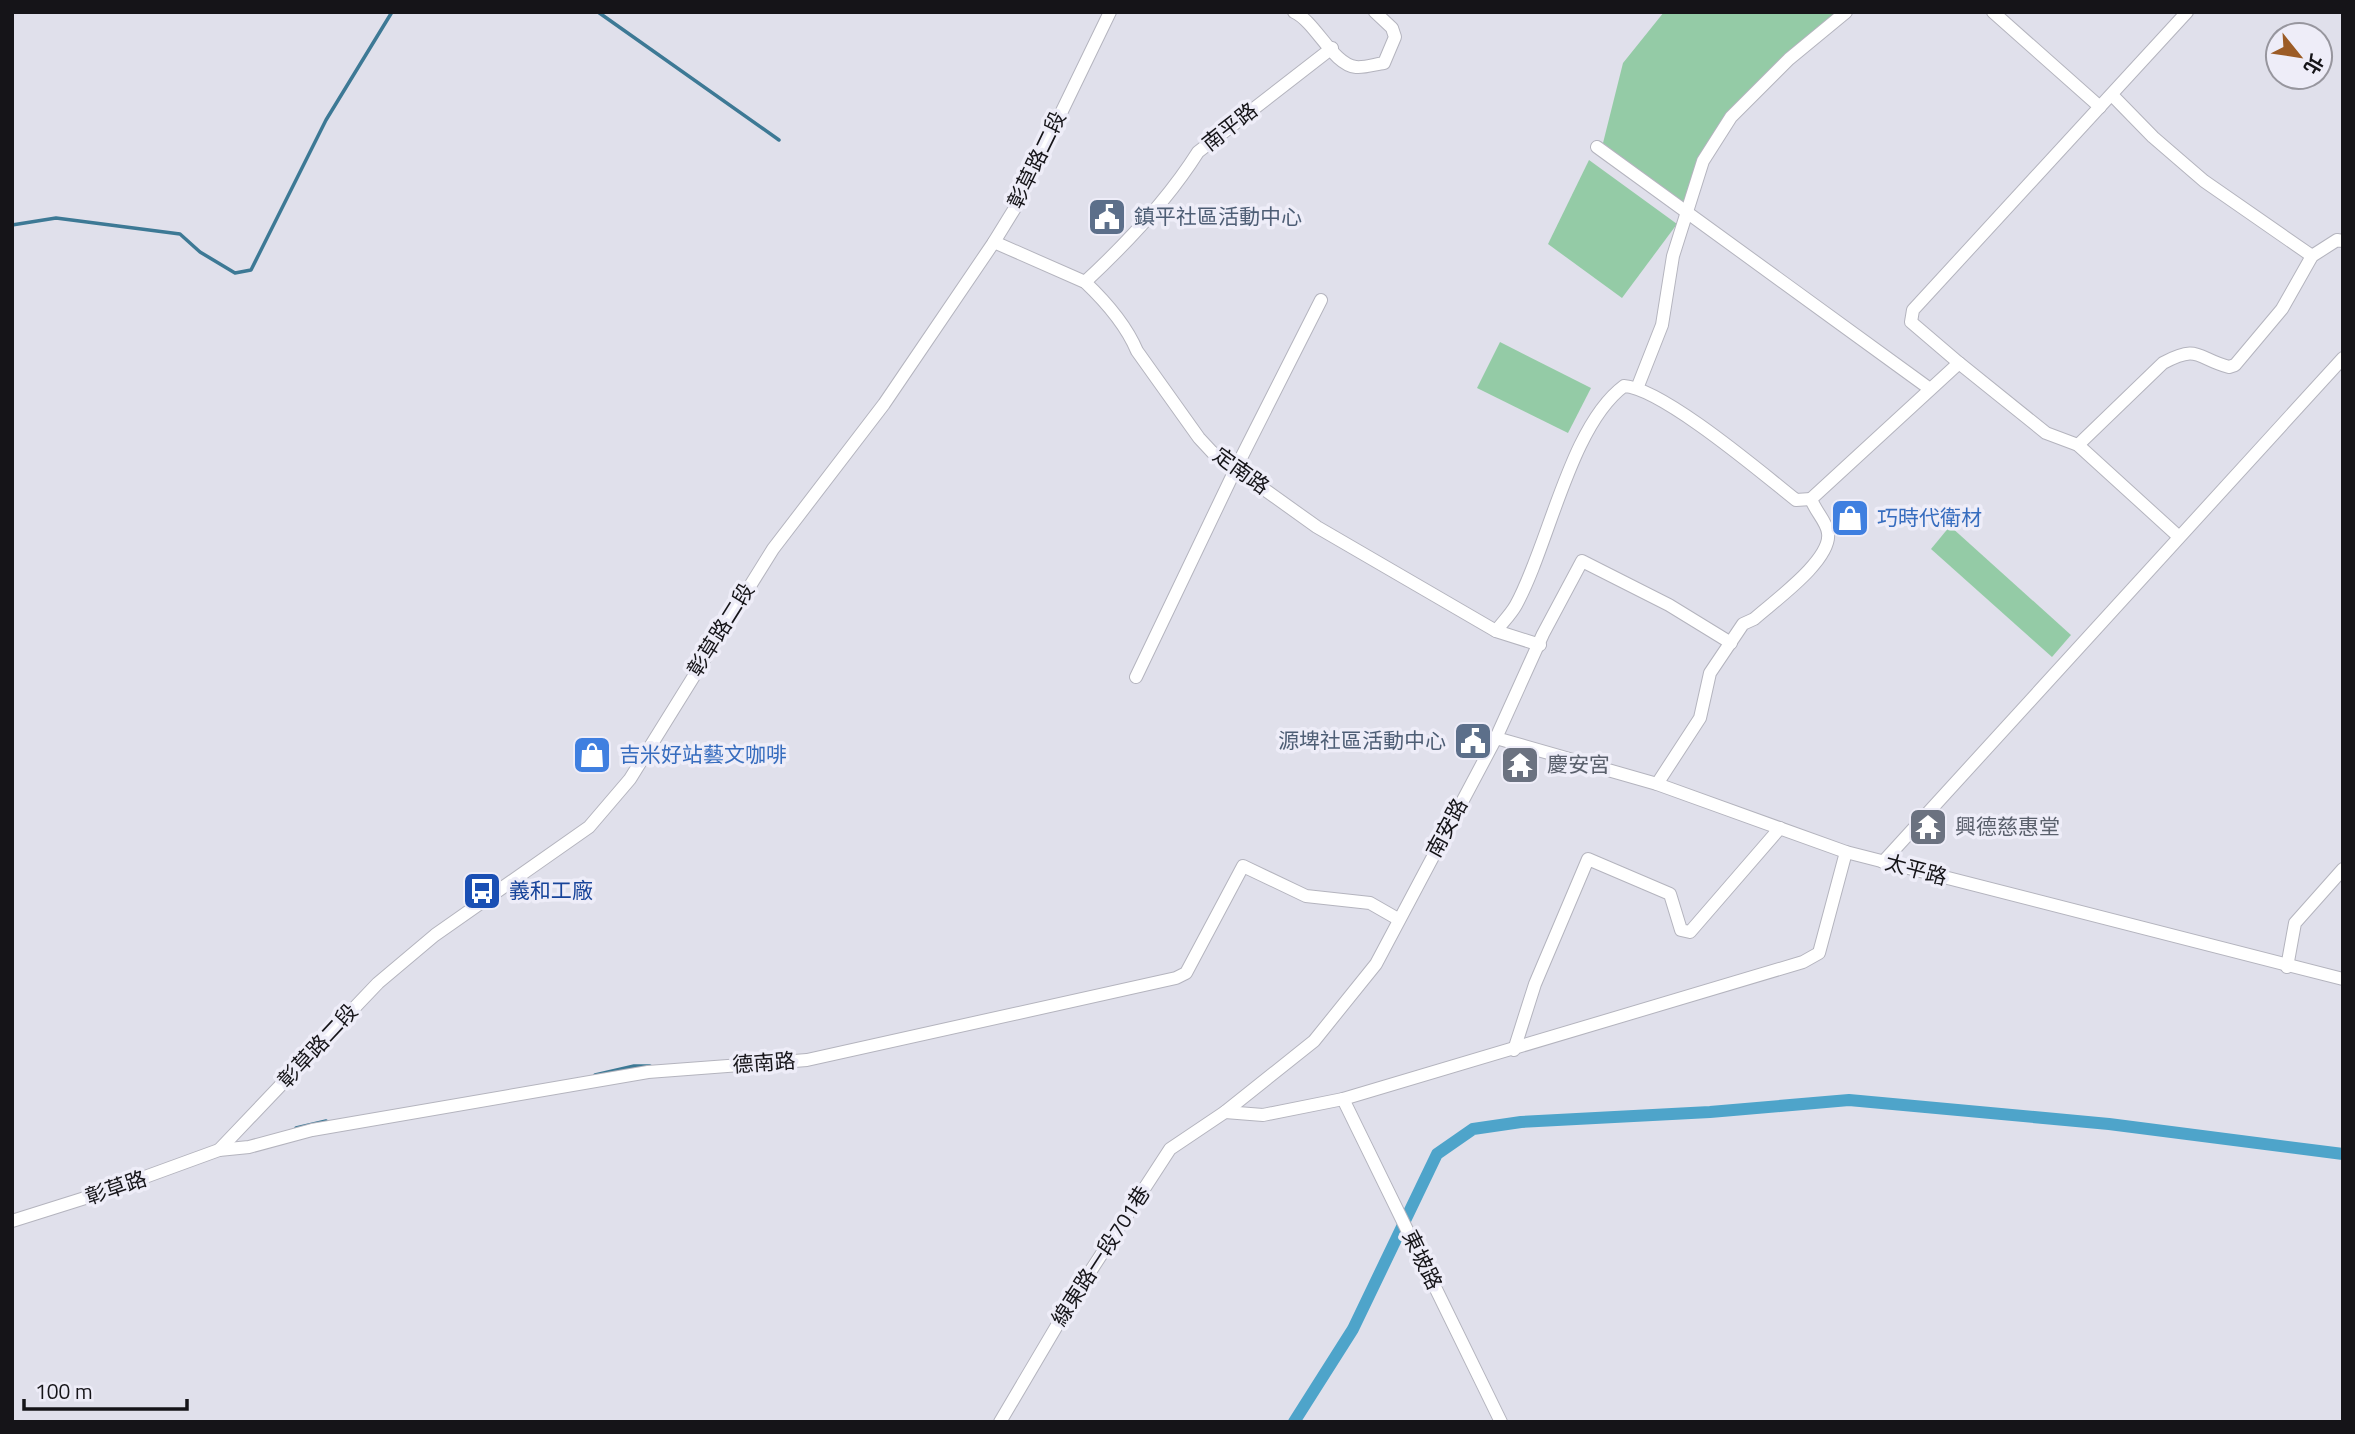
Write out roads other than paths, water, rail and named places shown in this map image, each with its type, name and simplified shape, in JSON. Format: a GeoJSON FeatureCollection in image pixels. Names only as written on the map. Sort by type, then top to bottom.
{"type":"FeatureCollection","features":[{"type":"Feature","properties":{"kind":"street","name":"彰草路二段"},"geometry":{"type":"LineString","coordinates":[[219,1150],[360,1001],[402,962],[435,935],[589,827],[630,779],[773,549],[884,404],[994,242],[1015,208],[1110,12]]}},
{"type":"Feature","properties":{"kind":"street"},"geometry":{"type":"LineString","coordinates":[[1294,12],[1332,48],[1341,61],[1356,67],[1384,63],[1395,33],[1375,12]]}},
{"type":"Feature","properties":{"kind":"street"},"geometry":{"type":"LineString","coordinates":[[1638,386],[1662,325],[1673,256],[1703,161],[1731,117],[1789,59],[1846,12]]}},
{"type":"Feature","properties":{"kind":"street"},"geometry":{"type":"LineString","coordinates":[[1993,12],[2100,107]]}},
{"type":"Feature","properties":{"kind":"street"},"geometry":{"type":"LineString","coordinates":[[2178,536],[2078,444],[2046,433],[1911,322],[1913,310],[2188,12]]}},
{"type":"Feature","properties":{"kind":"street","name":"南平路"},"geometry":{"type":"LineString","coordinates":[[1085,282],[1137,231],[1184,174],[1198,152],[1332,48]]}},
{"type":"Feature","properties":{"kind":"street"},"geometry":{"type":"LineString","coordinates":[[2112,95],[2153,137],[2204,181],[2312,257]]}},
{"type":"Feature","properties":{"kind":"street"},"geometry":{"type":"LineString","coordinates":[[1598,147],[1930,389]]}},
{"type":"Feature","properties":{"kind":"street"},"geometry":{"type":"LineString","coordinates":[[2078,444],[2163,363],[2180,354],[2192,352],[2229,368],[2235,365],[2282,310],[2312,257],[2337,240],[2343,240]]}},
{"type":"Feature","properties":{"kind":"street","name":"定南路"},"geometry":{"type":"LineString","coordinates":[[994,242],[1085,282],[1132,338],[1137,351],[1199,438],[1236,468],[1317,527],[1496,631],[1540,645]]}},
{"type":"Feature","properties":{"kind":"street"},"geometry":{"type":"LineString","coordinates":[[1136,677],[1236,468],[1321,300]]}},
{"type":"Feature","properties":{"kind":"street"},"geometry":{"type":"LineString","coordinates":[[1883,862],[2343,358]]}},
{"type":"Feature","properties":{"kind":"street"},"geometry":{"type":"LineString","coordinates":[[1496,631],[1515,606],[1600,408],[1624,386],[1638,386],[1704,428],[1796,500],[1811,499],[1959,363]]}},
{"type":"Feature","properties":{"kind":"street"},"geometry":{"type":"LineString","coordinates":[[1657,784],[1700,718],[1710,673],[1743,624],[1754,619],[1805,573],[1829,547],[1828,529],[1815,511],[1811,499]]}},
{"type":"Feature","properties":{"kind":"street","name":"南安路"},"geometry":{"type":"LineString","coordinates":[[1225,1112],[1314,1041],[1376,964],[1496,738],[1582,561],[1669,605],[1731,643]]}},
{"type":"Feature","properties":{"kind":"street","name":"太平路"},"geometry":{"type":"LineString","coordinates":[[1496,738],[1657,784],[1846,852],[2287,967],[2343,979]]}},
{"type":"Feature","properties":{"kind":"street"},"geometry":{"type":"LineString","coordinates":[[1514,1050],[1535,984],[1588,859],[1670,894],[1681,930],[1690,932],[1780,828]]}},
{"type":"Feature","properties":{"kind":"street"},"geometry":{"type":"LineString","coordinates":[[1225,1112],[1263,1115],[1343,1099],[1803,962],[1819,953],[1846,852]]}},
{"type":"Feature","properties":{"kind":"street","name":"德南路"},"geometry":{"type":"LineString","coordinates":[[219,1150],[249,1147],[312,1130],[648,1072],[807,1060],[1176,978],[1186,973],[1243,866],[1306,896],[1370,904],[1398,919]]}},
{"type":"Feature","properties":{"kind":"street"},"geometry":{"type":"LineString","coordinates":[[2287,967],[2295,923],[2343,869]]}},
{"type":"Feature","properties":{"kind":"street","name":"東坡路"},"geometry":{"type":"LineString","coordinates":[[1343,1099],[1500,1422]]}},
{"type":"Feature","properties":{"kind":"street","name":"線東路一段701巷"},"geometry":{"type":"LineString","coordinates":[[1000,1422],[1074,1296],[1170,1149],[1225,1112]]}},
{"type":"Feature","properties":{"kind":"street","name":"彰草路"},"geometry":{"type":"LineString","coordinates":[[12,1221],[125,1185],[219,1150]]}},
{"type":"Feature","properties":{"kind":"waterway"},"geometry":{"type":"LineString","coordinates":[[12,225],[56,218],[180,234],[200,252],[235,273],[251,270],[326,120],[392,12]]}},
{"type":"Feature","properties":{"kind":"waterway"},"geometry":{"type":"LineString","coordinates":[[598,12],[779,140]]}},
{"type":"Feature","properties":{"kind":"waterway"},"geometry":{"type":"LineString","coordinates":[[595,1075],[634,1066],[650,1066]]}},
{"type":"Feature","properties":{"kind":"waterway"},"geometry":{"type":"LineString","coordinates":[[1294,1422],[1353,1329],[1437,1154],[1473,1129],[1521,1122],[1710,1112],[1849,1100],[2109,1124],[2343,1154]]}},
{"type":"Feature","properties":{"kind":"waterway"},"geometry":{"type":"LineString","coordinates":[[296,1128],[326,1121]]}},
{"type":"Feature","properties":{"kind":"place","name":"鎮平社區活動中心"},"geometry":{"type":"Point","coordinates":[1107,217]}},
{"type":"Feature","properties":{"kind":"place","name":"巧時代衛材"},"geometry":{"type":"Point","coordinates":[1850,518]}},
{"type":"Feature","properties":{"kind":"place","name":"源埤社區活動中心"},"geometry":{"type":"Point","coordinates":[1473,741]}},
{"type":"Feature","properties":{"kind":"place","name":"吉米好站藝文咖啡"},"geometry":{"type":"Point","coordinates":[592,755]}},
{"type":"Feature","properties":{"kind":"place","name":"慶安宮"},"geometry":{"type":"Point","coordinates":[1520,765]}},
{"type":"Feature","properties":{"kind":"place","name":"興德慈惠堂"},"geometry":{"type":"Point","coordinates":[1928,827]}},
{"type":"Feature","properties":{"kind":"place","name":"義和工廠"},"geometry":{"type":"Point","coordinates":[482,891]}}]}
